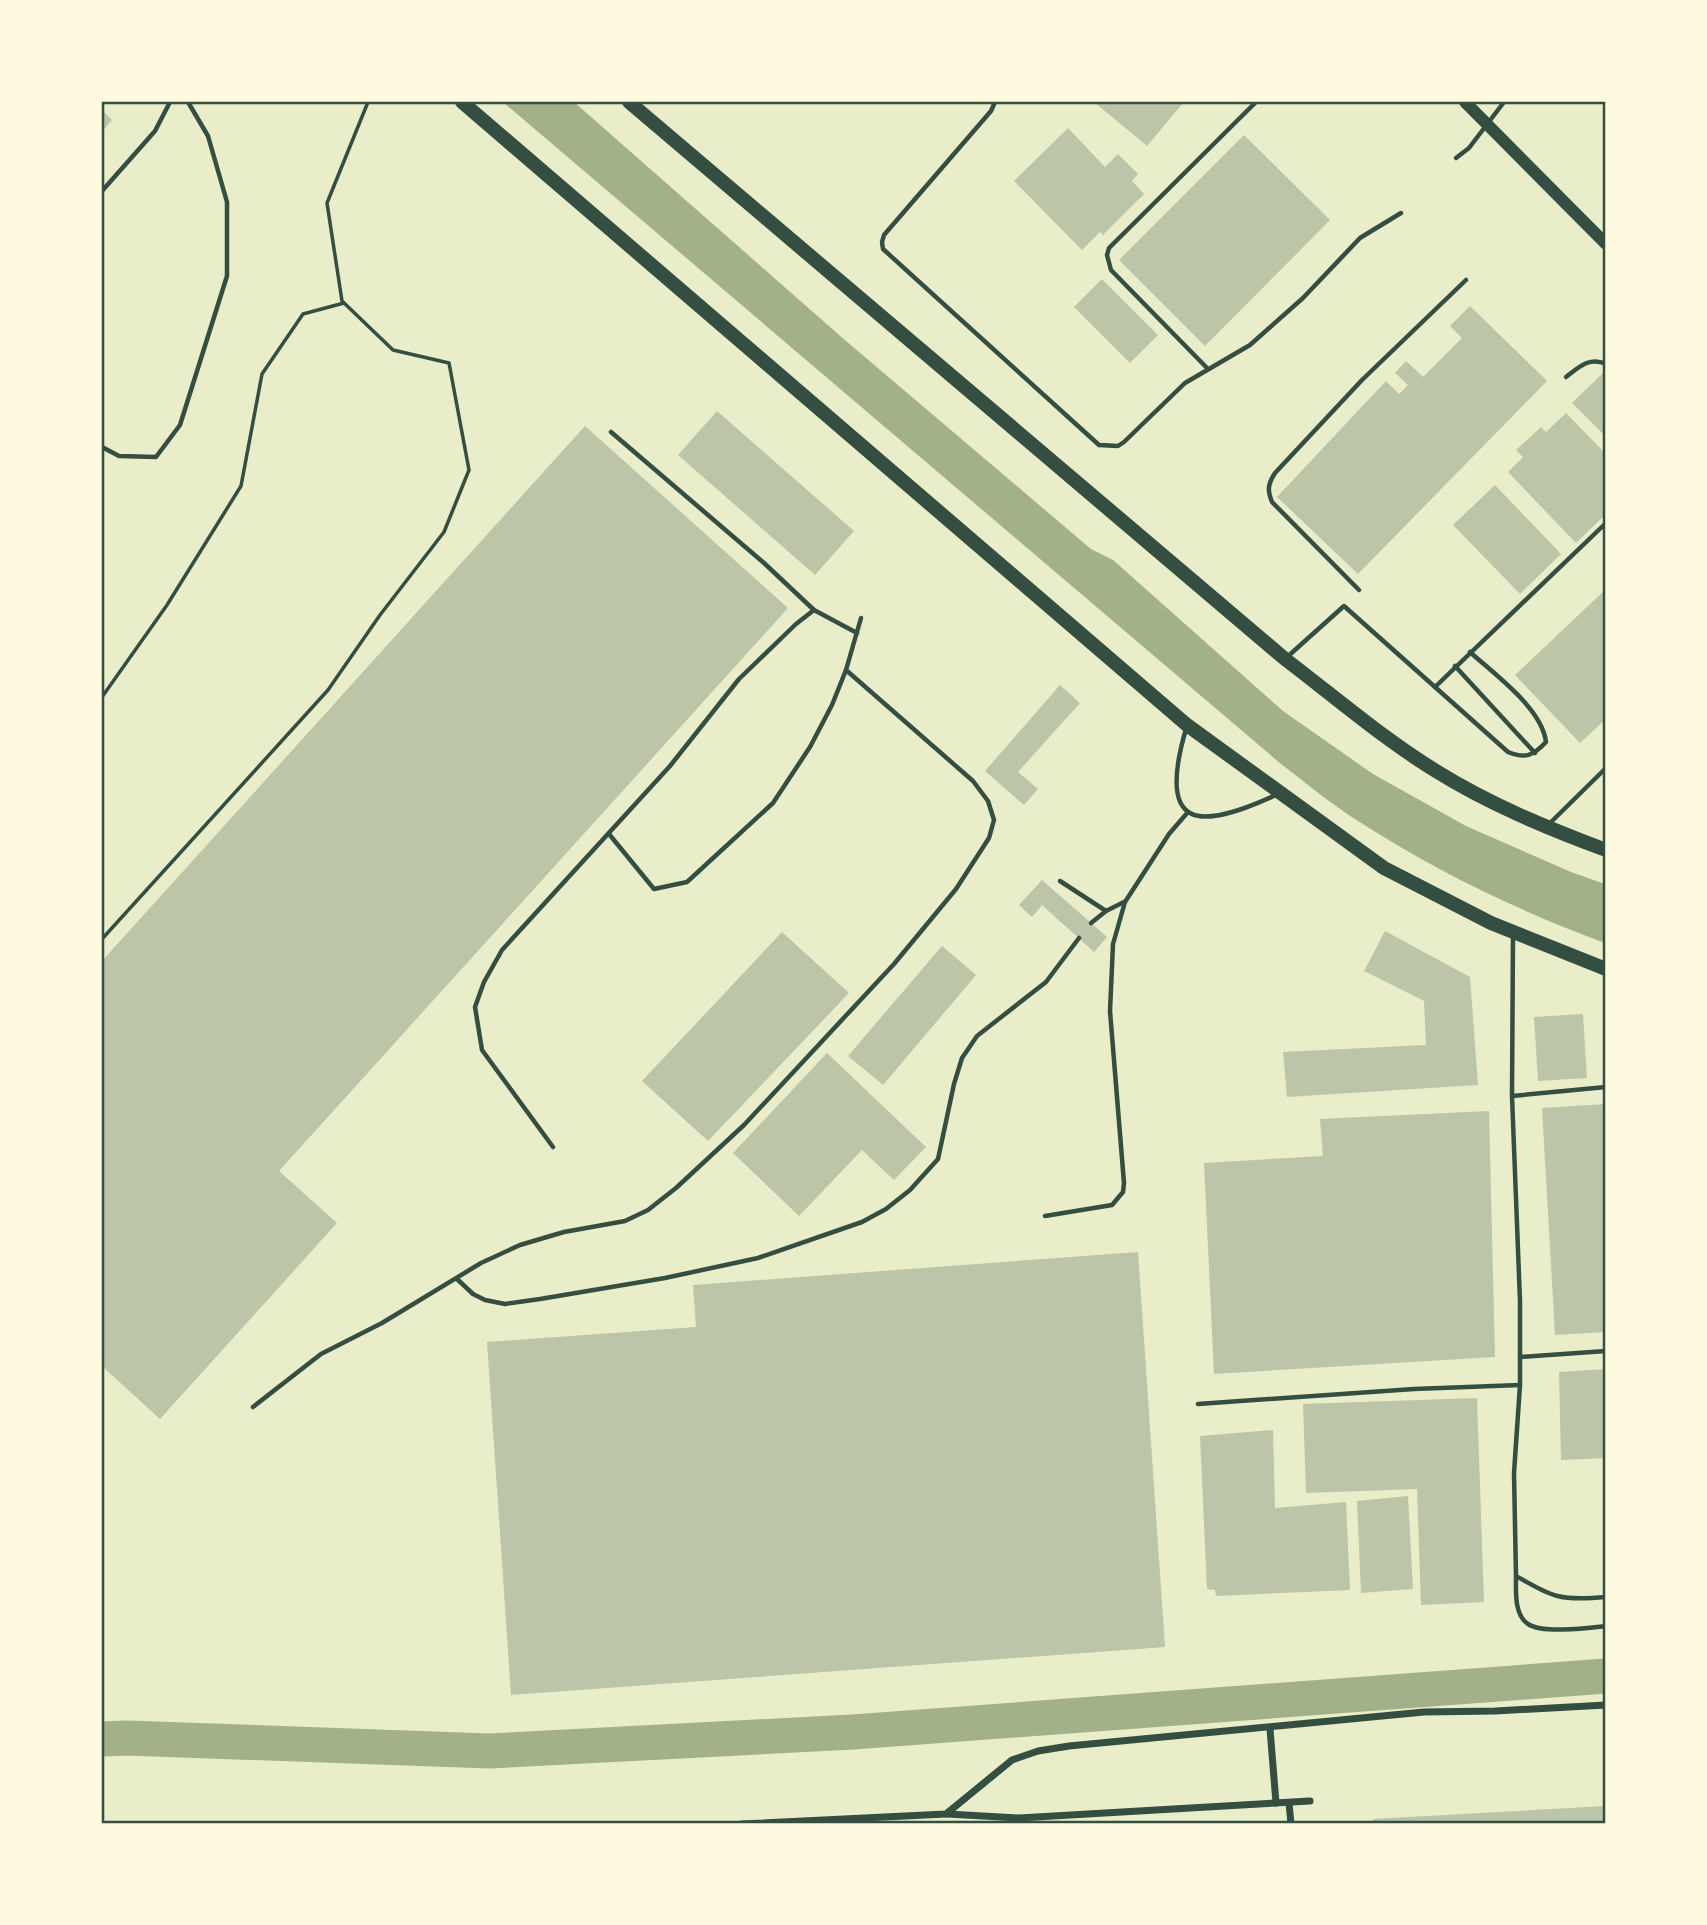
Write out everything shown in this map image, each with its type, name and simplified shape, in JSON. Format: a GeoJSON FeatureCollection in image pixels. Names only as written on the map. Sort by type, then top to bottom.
{"type":"FeatureCollection","features":[{"type":"Feature","properties":{"kind":"highway"},"geometry":{"type":"LineString","coordinates":[[461,102],[1187,725],[1384,869],[1514,933],[1605,969]]}},
{"type":"Feature","properties":{"kind":"highway"},"geometry":{"type":"LineString","coordinates":[[629,102],[1285,659],[1355,715],[1435,771],[1546,828],[1605,850]]}},
{"type":"Feature","properties":{"kind":"main road"},"geometry":{"type":"LineString","coordinates":[[1465,102],[1605,244]]}},
{"type":"Feature","properties":{"kind":"street"},"geometry":{"type":"LineString","coordinates":[[946,1814],[1004,1765],[1025,1755],[1069,1746],[1270,1729],[1424,1712],[1605,1705]]}},
{"type":"Feature","properties":{"kind":"street"},"geometry":{"type":"LineString","coordinates":[[1270,1729],[1276,1803]]}},
{"type":"Feature","properties":{"kind":"street"},"geometry":{"type":"LineString","coordinates":[[742,1824],[946,1814],[1019,1818],[1310,1801]]}},
{"type":"Feature","properties":{"kind":"street"},"geometry":{"type":"LineString","coordinates":[[1289,1802],[1291,1824]]}},
{"type":"Feature","properties":{"kind":"lane"},"geometry":{"type":"LineString","coordinates":[[102,191],[155,131],[170,102]]}},
{"type":"Feature","properties":{"kind":"lane"},"geometry":{"type":"LineString","coordinates":[[102,447],[118,456],[156,457],[180,425],[227,276],[227,202],[208,136],[188,102]]}},
{"type":"Feature","properties":{"kind":"lane"},"geometry":{"type":"LineString","coordinates":[[995,102],[991,111],[884,235],[883,249],[1100,445],[1118,446],[1124,443],[1185,383],[1250,345],[1303,298],[1360,238],[1401,213]]}},
{"type":"Feature","properties":{"kind":"lane"},"geometry":{"type":"LineString","coordinates":[[1207,368],[1111,270],[1107,255],[1109,247],[1256,102]]}},
{"type":"Feature","properties":{"kind":"lane"},"geometry":{"type":"LineString","coordinates":[[1456,158],[1469,148],[1504,102]]}},
{"type":"Feature","properties":{"kind":"lane"},"geometry":{"type":"LineString","coordinates":[[1359,590],[1272,502],[1268,492],[1269,482],[1362,380],[1466,280]]}},
{"type":"Feature","properties":{"kind":"lane"},"geometry":{"type":"LineString","coordinates":[[1566,377],[1585,363],[1599,361],[1605,364]]}},
{"type":"Feature","properties":{"kind":"lane"},"geometry":{"type":"LineString","coordinates":[[611,432],[764,563],[814,610],[857,633]]}},
{"type":"Feature","properties":{"kind":"lane"},"geometry":{"type":"LineString","coordinates":[[1435,687],[1605,523]]}},
{"type":"Feature","properties":{"kind":"lane"},"geometry":{"type":"LineString","coordinates":[[1285,659],[1344,606],[1508,752],[1522,758],[1535,753],[1546,742],[1539,719],[1470,652]]}},
{"type":"Feature","properties":{"kind":"lane"},"geometry":{"type":"LineString","coordinates":[[553,1147],[482,1050],[475,1007],[484,982],[502,950],[670,766],[739,679],[814,610]]}},
{"type":"Feature","properties":{"kind":"lane"},"geometry":{"type":"LineString","coordinates":[[608,834],[654,888],[687,882],[773,803],[810,747],[832,705],[862,618]]}},
{"type":"Feature","properties":{"kind":"lane"},"geometry":{"type":"LineString","coordinates":[[1455,666],[1535,753]]}},
{"type":"Feature","properties":{"kind":"lane"},"geometry":{"type":"LineString","coordinates":[[253,1408],[321,1354],[382,1323],[520,1244],[564,1232],[625,1221],[648,1210],[744,1125],[894,964],[956,889],[989,838],[994,820],[988,802],[973,781],[846,670]]}},
{"type":"Feature","properties":{"kind":"lane"},"geometry":{"type":"LineString","coordinates":[[1187,725],[1178,758],[1176,780],[1180,802],[1188,812],[1198,818],[1225,815],[1279,794]]}},
{"type":"Feature","properties":{"kind":"lane"},"geometry":{"type":"LineString","coordinates":[[1546,828],[1605,768]]}},
{"type":"Feature","properties":{"kind":"lane"},"geometry":{"type":"LineString","coordinates":[[1045,1216],[1111,1205],[1123,1192],[1110,1011],[1113,944],[1125,902],[1169,834],[1188,812]]}},
{"type":"Feature","properties":{"kind":"lane"},"geometry":{"type":"LineString","coordinates":[[1060,881],[1106,911]]}},
{"type":"Feature","properties":{"kind":"lane"},"geometry":{"type":"LineString","coordinates":[[1091,923],[1106,911],[1125,902]]}},
{"type":"Feature","properties":{"kind":"lane"},"geometry":{"type":"LineString","coordinates":[[1514,933],[1512,1096],[1520,1301],[1520,1385],[1514,1473],[1516,1601],[1522,1618],[1528,1624],[1564,1630],[1605,1626]]}},
{"type":"Feature","properties":{"kind":"lane"},"geometry":{"type":"LineString","coordinates":[[457,1279],[473,1294],[485,1300],[505,1304],[540,1299],[665,1278],[758,1258],[862,1222],[886,1209],[910,1190],[939,1159],[962,1058],[977,1036],[1046,982],[1079,938]]}},
{"type":"Feature","properties":{"kind":"lane"},"geometry":{"type":"LineString","coordinates":[[1512,1096],[1605,1087]]}},
{"type":"Feature","properties":{"kind":"lane"},"geometry":{"type":"LineString","coordinates":[[1520,1357],[1605,1352]]}},
{"type":"Feature","properties":{"kind":"lane"},"geometry":{"type":"LineString","coordinates":[[1198,1404],[1414,1389],[1520,1385]]}},
{"type":"Feature","properties":{"kind":"lane"},"geometry":{"type":"LineString","coordinates":[[1516,1576],[1554,1597],[1573,1600],[1605,1597]]}},
{"type":"Feature","properties":{"kind":"path"},"geometry":{"type":"LineString","coordinates":[[102,939],[328,690],[380,615],[444,533],[469,470],[449,363],[393,350],[344,303],[327,203],[368,102]]}},
{"type":"Feature","properties":{"kind":"path"},"geometry":{"type":"LineString","coordinates":[[102,697],[167,605],[241,486],[262,374],[303,314],[344,303]]}},
{"type":"Feature","properties":{"kind":"shaded area"},"geometry":{"type":"Polygon","coordinates":[[[503,102],[574,102],[846,341],[1091,549],[1113,560],[1283,711],[1373,774],[1466,826],[1605,884],[1605,943],[1509,904],[1447,873],[1348,814],[1281,764],[503,102]]]}},
{"type":"Feature","properties":{"kind":"building"},"geometry":{"type":"Polygon","coordinates":[[[1094,102],[1184,102],[1147,146],[1094,102]]]}},
{"type":"Feature","properties":{"kind":"building"},"geometry":{"type":"Polygon","coordinates":[[[102,110],[112,120],[102,132],[102,110]]]}},
{"type":"Feature","properties":{"kind":"building"},"geometry":{"type":"Polygon","coordinates":[[[1068,128],[1105,167],[1118,154],[1138,174],[1132,181],[1144,194],[1103,235],[1100,232],[1082,250],[1014,181],[1068,128]]]}},
{"type":"Feature","properties":{"kind":"building"},"geometry":{"type":"Polygon","coordinates":[[[1244,135],[1330,220],[1205,346],[1119,260],[1244,135]]]}},
{"type":"Feature","properties":{"kind":"building"},"geometry":{"type":"Polygon","coordinates":[[[1102,279],[1158,335],[1130,363],[1074,307],[1102,279]]]}},
{"type":"Feature","properties":{"kind":"building"},"geometry":{"type":"Polygon","coordinates":[[[1470,306],[1547,381],[1358,574],[1277,497],[1386,381],[1399,394],[1408,385],[1395,373],[1406,361],[1423,377],[1462,338],[1450,326],[1470,306]]]}},
{"type":"Feature","properties":{"kind":"building"},"geometry":{"type":"Polygon","coordinates":[[[1606,370],[1606,437],[1572,403],[1606,370]]]}},
{"type":"Feature","properties":{"kind":"building"},"geometry":{"type":"Polygon","coordinates":[[[717,411],[854,531],[815,575],[678,455],[717,411]]]}},
{"type":"Feature","properties":{"kind":"building"},"geometry":{"type":"Polygon","coordinates":[[[1566,413],[1606,454],[1606,514],[1576,543],[1508,472],[1523,457],[1516,450],[1541,427],[1546,432],[1566,413]]]}},
{"type":"Feature","properties":{"kind":"building"},"geometry":{"type":"Polygon","coordinates":[[[585,426],[788,608],[279,1171],[337,1223],[160,1419],[102,1366],[102,961],[585,426]]]}},
{"type":"Feature","properties":{"kind":"building"},"geometry":{"type":"Polygon","coordinates":[[[1495,485],[1561,554],[1520,594],[1453,525],[1495,485]]]}},
{"type":"Feature","properties":{"kind":"building"},"geometry":{"type":"Polygon","coordinates":[[[1606,589],[1606,719],[1580,743],[1515,675],[1606,589]]]}},
{"type":"Feature","properties":{"kind":"building"},"geometry":{"type":"Polygon","coordinates":[[[1060,685],[1080,703],[1018,772],[1038,789],[1024,805],[985,771],[1060,685]]]}},
{"type":"Feature","properties":{"kind":"building"},"geometry":{"type":"Polygon","coordinates":[[[1042,880],[1107,937],[1094,952],[1042,905],[1032,917],[1019,905],[1042,880]]]}},
{"type":"Feature","properties":{"kind":"building"},"geometry":{"type":"Polygon","coordinates":[[[1385,931],[1470,977],[1478,1085],[1287,1097],[1283,1052],[1426,1045],[1424,1001],[1364,971],[1385,931]]]}},
{"type":"Feature","properties":{"kind":"building"},"geometry":{"type":"Polygon","coordinates":[[[782,932],[849,993],[708,1141],[642,1081],[782,932]]]}},
{"type":"Feature","properties":{"kind":"building"},"geometry":{"type":"Polygon","coordinates":[[[942,946],[976,975],[883,1085],[848,1056],[942,946]]]}},
{"type":"Feature","properties":{"kind":"building"},"geometry":{"type":"Polygon","coordinates":[[[1583,1014],[1587,1078],[1538,1081],[1534,1017],[1583,1014]]]}},
{"type":"Feature","properties":{"kind":"building"},"geometry":{"type":"Polygon","coordinates":[[[827,1053],[926,1147],[894,1180],[862,1150],[799,1216],[733,1153],[827,1053]]]}},
{"type":"Feature","properties":{"kind":"building"},"geometry":{"type":"Polygon","coordinates":[[[1606,1104],[1606,1332],[1555,1335],[1542,1108],[1606,1104]]]}},
{"type":"Feature","properties":{"kind":"building"},"geometry":{"type":"Polygon","coordinates":[[[1489,1111],[1495,1357],[1214,1374],[1204,1163],[1323,1156],[1320,1119],[1489,1111]]]}},
{"type":"Feature","properties":{"kind":"building"},"geometry":{"type":"Polygon","coordinates":[[[1138,1252],[1165,1647],[511,1695],[487,1342],[696,1327],[693,1285],[1138,1252]]]}},
{"type":"Feature","properties":{"kind":"building"},"geometry":{"type":"Polygon","coordinates":[[[1606,1369],[1606,1458],[1561,1460],[1559,1372],[1606,1369]]]}},
{"type":"Feature","properties":{"kind":"building"},"geometry":{"type":"Polygon","coordinates":[[[1477,1398],[1484,1602],[1421,1605],[1417,1489],[1306,1493],[1303,1404],[1477,1398]]]}},
{"type":"Feature","properties":{"kind":"building"},"geometry":{"type":"Polygon","coordinates":[[[1273,1430],[1275,1508],[1346,1502],[1350,1590],[1216,1596],[1215,1590],[1207,1589],[1200,1436],[1273,1430]]]}},
{"type":"Feature","properties":{"kind":"building"},"geometry":{"type":"Polygon","coordinates":[[[1408,1496],[1413,1589],[1361,1593],[1357,1501],[1408,1496]]]}},
{"type":"Feature","properties":{"kind":"building"},"geometry":{"type":"Polygon","coordinates":[[[1606,1806],[1606,1824],[1373,1824],[1373,1819],[1606,1806]]]}},
{"type":"Feature","properties":{"kind":"waterway"},"geometry":{"type":"LineString","coordinates":[[102,1739],[489,1751],[853,1732],[1606,1676]]}}]}
